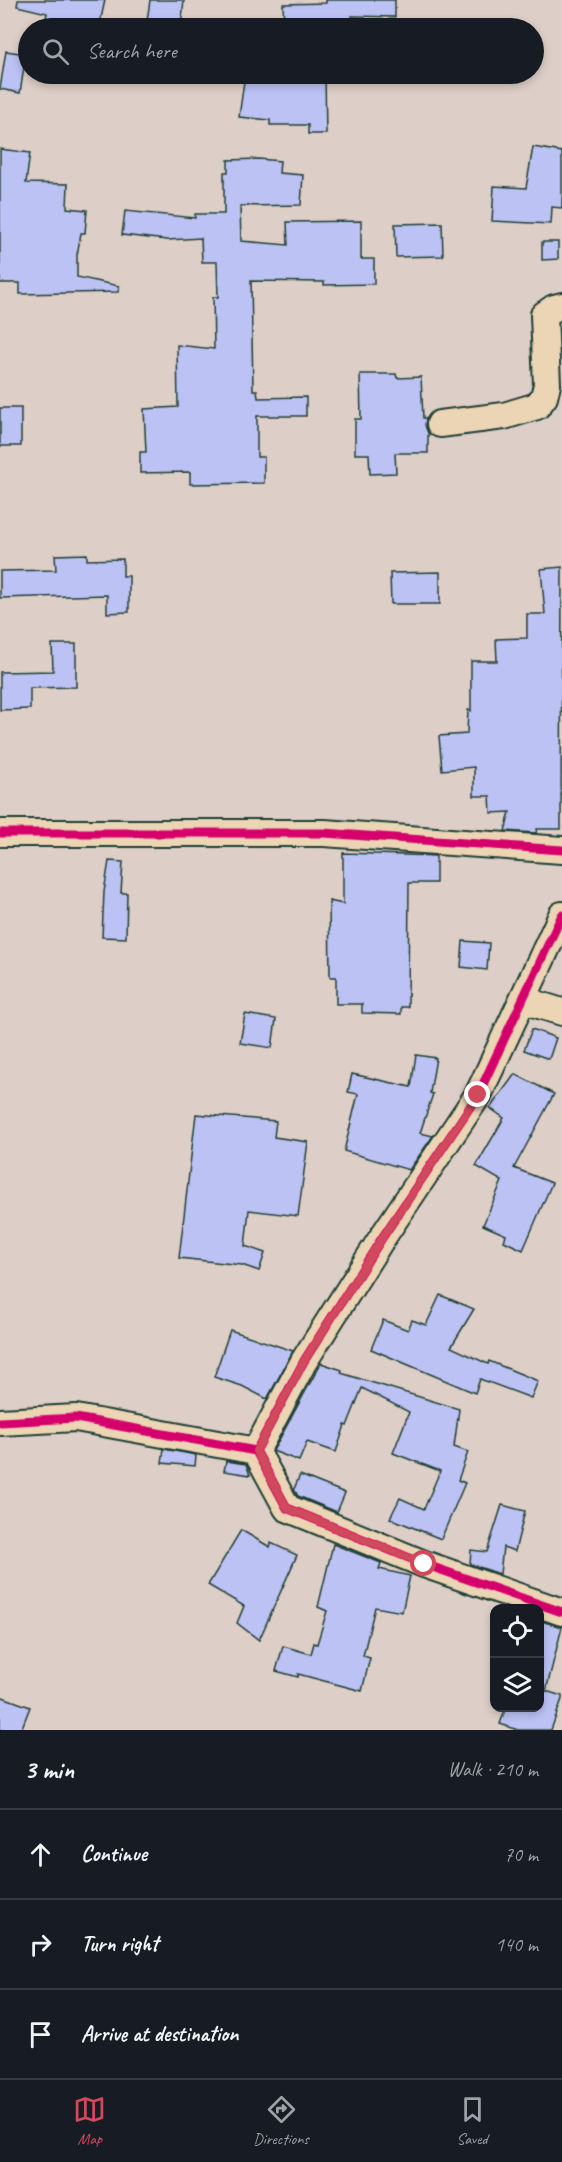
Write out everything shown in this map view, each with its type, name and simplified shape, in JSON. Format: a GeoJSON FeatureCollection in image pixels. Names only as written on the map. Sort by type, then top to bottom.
{"type":"FeatureCollection","features":[{"type":"Feature","properties":{"kind":"street"},"geometry":{"type":"LineString","coordinates":[[440,424],[504,416],[537,406],[544,397],[547,385],[544,315],[562,306]]}},
{"type":"Feature","properties":{"kind":"street"},"geometry":{"type":"LineString","coordinates":[[0,833],[324,833],[562,850]]}},
{"type":"Feature","properties":{"kind":"street"},"geometry":{"type":"LineString","coordinates":[[256,1451],[304,1361],[388,1228],[478,1095],[562,915]]}},
{"type":"Feature","properties":{"kind":"street"},"geometry":{"type":"LineString","coordinates":[[523,1000],[562,1012]]}},
{"type":"Feature","properties":{"kind":"street"},"geometry":{"type":"LineString","coordinates":[[0,1422],[76,1418],[256,1451]]}},
{"type":"Feature","properties":{"kind":"street"},"geometry":{"type":"LineString","coordinates":[[256,1451],[287,1508],[424,1564],[562,1612]]}},
{"type":"Feature","properties":{"kind":"building"},"geometry":{"type":"Polygon","coordinates":[[[18,0],[105,0],[101,18],[46,18],[47,13],[17,6],[18,0]]]}},
{"type":"Feature","properties":{"kind":"building"},"geometry":{"type":"Polygon","coordinates":[[[150,0],[184,0],[182,18],[147,18],[150,0]]]}},
{"type":"Feature","properties":{"kind":"building"},"geometry":{"type":"Polygon","coordinates":[[[326,0],[395,0],[395,17],[284,18],[283,4],[326,3],[326,0]]]}},
{"type":"Feature","properties":{"kind":"building"},"geometry":{"type":"Polygon","coordinates":[[[6,51],[18,53],[18,84],[21,84],[20,93],[0,89],[6,51]]]}},
{"type":"Feature","properties":{"kind":"building"},"geometry":{"type":"Polygon","coordinates":[[[244,84],[325,84],[326,134],[308,134],[308,125],[270,125],[270,120],[239,117],[244,84]]]}},
{"type":"Feature","properties":{"kind":"building"},"geometry":{"type":"Polygon","coordinates":[[[533,147],[562,152],[562,208],[552,207],[551,224],[492,221],[494,186],[526,188],[533,147]]]}},
{"type":"Feature","properties":{"kind":"building"},"geometry":{"type":"Polygon","coordinates":[[[0,149],[30,153],[26,183],[68,184],[67,208],[87,210],[85,233],[81,233],[77,255],[77,277],[119,286],[118,292],[20,294],[20,283],[0,283],[0,149]]]}},
{"type":"Feature","properties":{"kind":"building"},"geometry":{"type":"Polygon","coordinates":[[[228,160],[280,161],[279,173],[303,175],[301,205],[240,206],[241,241],[288,245],[287,222],[361,221],[361,259],[374,259],[374,284],[324,285],[324,282],[251,281],[253,390],[257,390],[258,398],[306,397],[306,416],[257,416],[257,457],[264,457],[264,483],[190,484],[190,472],[140,473],[140,452],[146,452],[144,409],[178,407],[177,345],[214,349],[213,297],[218,297],[217,262],[202,262],[201,238],[167,240],[122,235],[125,211],[195,218],[195,214],[224,214],[224,172],[228,172],[228,160]]]}},
{"type":"Feature","properties":{"kind":"building"},"geometry":{"type":"Polygon","coordinates":[[[442,223],[443,256],[396,257],[395,224],[442,223]]]}},
{"type":"Feature","properties":{"kind":"building"},"geometry":{"type":"Polygon","coordinates":[[[542,242],[558,242],[558,259],[542,260],[542,242]]]}},
{"type":"Feature","properties":{"kind":"building"},"geometry":{"type":"Polygon","coordinates":[[[360,374],[396,374],[397,378],[421,377],[423,418],[426,418],[425,425],[428,433],[428,453],[395,453],[396,473],[370,474],[369,454],[355,454],[355,419],[361,419],[360,374]]]}},
{"type":"Feature","properties":{"kind":"building"},"geometry":{"type":"Polygon","coordinates":[[[0,408],[21,408],[21,446],[0,446],[0,408]]]}},
{"type":"Feature","properties":{"kind":"building"},"geometry":{"type":"Polygon","coordinates":[[[87,554],[87,560],[123,559],[123,576],[129,576],[129,612],[107,613],[107,595],[0,598],[0,571],[56,570],[55,555],[87,554]]]}},
{"type":"Feature","properties":{"kind":"building"},"geometry":{"type":"Polygon","coordinates":[[[562,567],[561,829],[537,829],[536,833],[505,831],[510,812],[491,813],[490,796],[474,796],[474,767],[442,770],[439,736],[467,734],[468,710],[471,711],[471,661],[497,661],[496,639],[527,638],[527,614],[545,614],[541,569],[562,567]]]}},
{"type":"Feature","properties":{"kind":"building"},"geometry":{"type":"Polygon","coordinates":[[[440,572],[440,604],[391,604],[390,573],[440,572]]]}},
{"type":"Feature","properties":{"kind":"building"},"geometry":{"type":"Polygon","coordinates":[[[52,644],[76,644],[76,687],[30,688],[30,709],[0,710],[0,672],[53,671],[52,644]]]}},
{"type":"Feature","properties":{"kind":"building"},"geometry":{"type":"Polygon","coordinates":[[[343,853],[436,856],[436,883],[409,883],[408,1007],[401,1007],[401,1014],[362,1013],[362,1004],[336,1004],[336,977],[330,977],[329,901],[343,904],[343,853]]]}},
{"type":"Feature","properties":{"kind":"building"},"geometry":{"type":"Polygon","coordinates":[[[109,861],[123,862],[121,893],[127,893],[126,938],[102,937],[104,892],[109,861]]]}},
{"type":"Feature","properties":{"kind":"building"},"geometry":{"type":"Polygon","coordinates":[[[463,941],[489,943],[487,970],[461,967],[463,941]]]}},
{"type":"Feature","properties":{"kind":"building"},"geometry":{"type":"Polygon","coordinates":[[[245,1014],[276,1019],[272,1048],[240,1043],[245,1014]]]}},
{"type":"Feature","properties":{"kind":"building"},"geometry":{"type":"Polygon","coordinates":[[[532,1029],[556,1038],[549,1059],[524,1050],[532,1029]]]}},
{"type":"Feature","properties":{"kind":"building"},"geometry":{"type":"Polygon","coordinates":[[[416,1055],[436,1058],[430,1093],[433,1094],[420,1133],[433,1136],[409,1170],[344,1151],[358,1094],[348,1092],[352,1074],[411,1087],[416,1055]]]}},
{"type":"Feature","properties":{"kind":"building"},"geometry":{"type":"Polygon","coordinates":[[[515,1074],[554,1094],[514,1168],[552,1183],[523,1250],[504,1241],[506,1235],[483,1225],[502,1181],[476,1166],[504,1118],[490,1108],[515,1074]]]}},
{"type":"Feature","properties":{"kind":"building"},"geometry":{"type":"Polygon","coordinates":[[[196,1114],[276,1121],[274,1137],[308,1142],[298,1216],[249,1210],[245,1246],[265,1253],[259,1271],[242,1265],[179,1258],[196,1114]]]}},
{"type":"Feature","properties":{"kind":"building"},"geometry":{"type":"Polygon","coordinates":[[[440,1295],[474,1309],[451,1347],[488,1364],[489,1361],[538,1381],[531,1398],[480,1379],[475,1393],[371,1349],[383,1320],[408,1330],[412,1320],[426,1325],[440,1295]]]}},
{"type":"Feature","properties":{"kind":"building"},"geometry":{"type":"Polygon","coordinates":[[[230,1330],[293,1351],[267,1399],[242,1386],[214,1377],[230,1330]]]}},
{"type":"Feature","properties":{"kind":"building"},"geometry":{"type":"Polygon","coordinates":[[[321,1363],[342,1370],[341,1373],[459,1409],[454,1447],[468,1452],[458,1480],[465,1483],[441,1539],[390,1518],[400,1498],[424,1509],[440,1471],[393,1453],[409,1412],[362,1388],[347,1426],[345,1425],[336,1452],[307,1442],[299,1461],[273,1451],[321,1363]]]}},
{"type":"Feature","properties":{"kind":"building"},"geometry":{"type":"Polygon","coordinates":[[[164,1449],[196,1455],[195,1466],[162,1463],[164,1449]]]}},
{"type":"Feature","properties":{"kind":"building"},"geometry":{"type":"Polygon","coordinates":[[[226,1461],[246,1464],[250,1475],[224,1471],[226,1461]]]}},
{"type":"Feature","properties":{"kind":"building"},"geometry":{"type":"Polygon","coordinates":[[[300,1475],[345,1493],[337,1512],[298,1496],[294,1489],[300,1475]]]}},
{"type":"Feature","properties":{"kind":"building"},"geometry":{"type":"Polygon","coordinates":[[[502,1505],[525,1511],[515,1551],[503,1547],[500,1574],[470,1564],[471,1550],[487,1552],[502,1505]]]}},
{"type":"Feature","properties":{"kind":"building"},"geometry":{"type":"Polygon","coordinates":[[[241,1530],[270,1547],[271,1543],[297,1555],[259,1640],[237,1623],[244,1606],[208,1585],[241,1530]]]}},
{"type":"Feature","properties":{"kind":"building"},"geometry":{"type":"Polygon","coordinates":[[[333,1544],[381,1563],[379,1569],[410,1576],[402,1612],[375,1607],[363,1656],[370,1658],[362,1691],[298,1674],[298,1677],[276,1671],[283,1646],[311,1654],[314,1643],[317,1644],[327,1611],[318,1607],[333,1544]]]}},
{"type":"Feature","properties":{"kind":"building"},"geometry":{"type":"Polygon","coordinates":[[[544,1622],[562,1627],[546,1691],[562,1696],[551,1730],[518,1730],[500,1724],[504,1712],[544,1712],[544,1622]]]}},
{"type":"Feature","properties":{"kind":"building"},"geometry":{"type":"Polygon","coordinates":[[[0,1696],[30,1707],[21,1730],[0,1730],[0,1696]]]}},
{"type":"Feature","properties":{"kind":"cycle path"},"geometry":{"type":"LineString","coordinates":[[0,833],[324,833],[562,850]]}},
{"type":"Feature","properties":{"kind":"cycle path"},"geometry":{"type":"LineString","coordinates":[[256,1451],[304,1361],[382,1238],[478,1095],[562,915]]}},
{"type":"Feature","properties":{"kind":"cycle path"},"geometry":{"type":"LineString","coordinates":[[0,1422],[76,1418],[256,1451]]}},
{"type":"Feature","properties":{"kind":"cycle path"},"geometry":{"type":"LineString","coordinates":[[256,1451],[287,1508],[424,1564],[562,1612]]}},
{"type":"Feature","properties":{"kind":"route"},"geometry":{"type":"LineString","coordinates":[[424,1564],[287,1508],[256,1451],[304,1361],[382,1238],[478,1095]]}}]}
